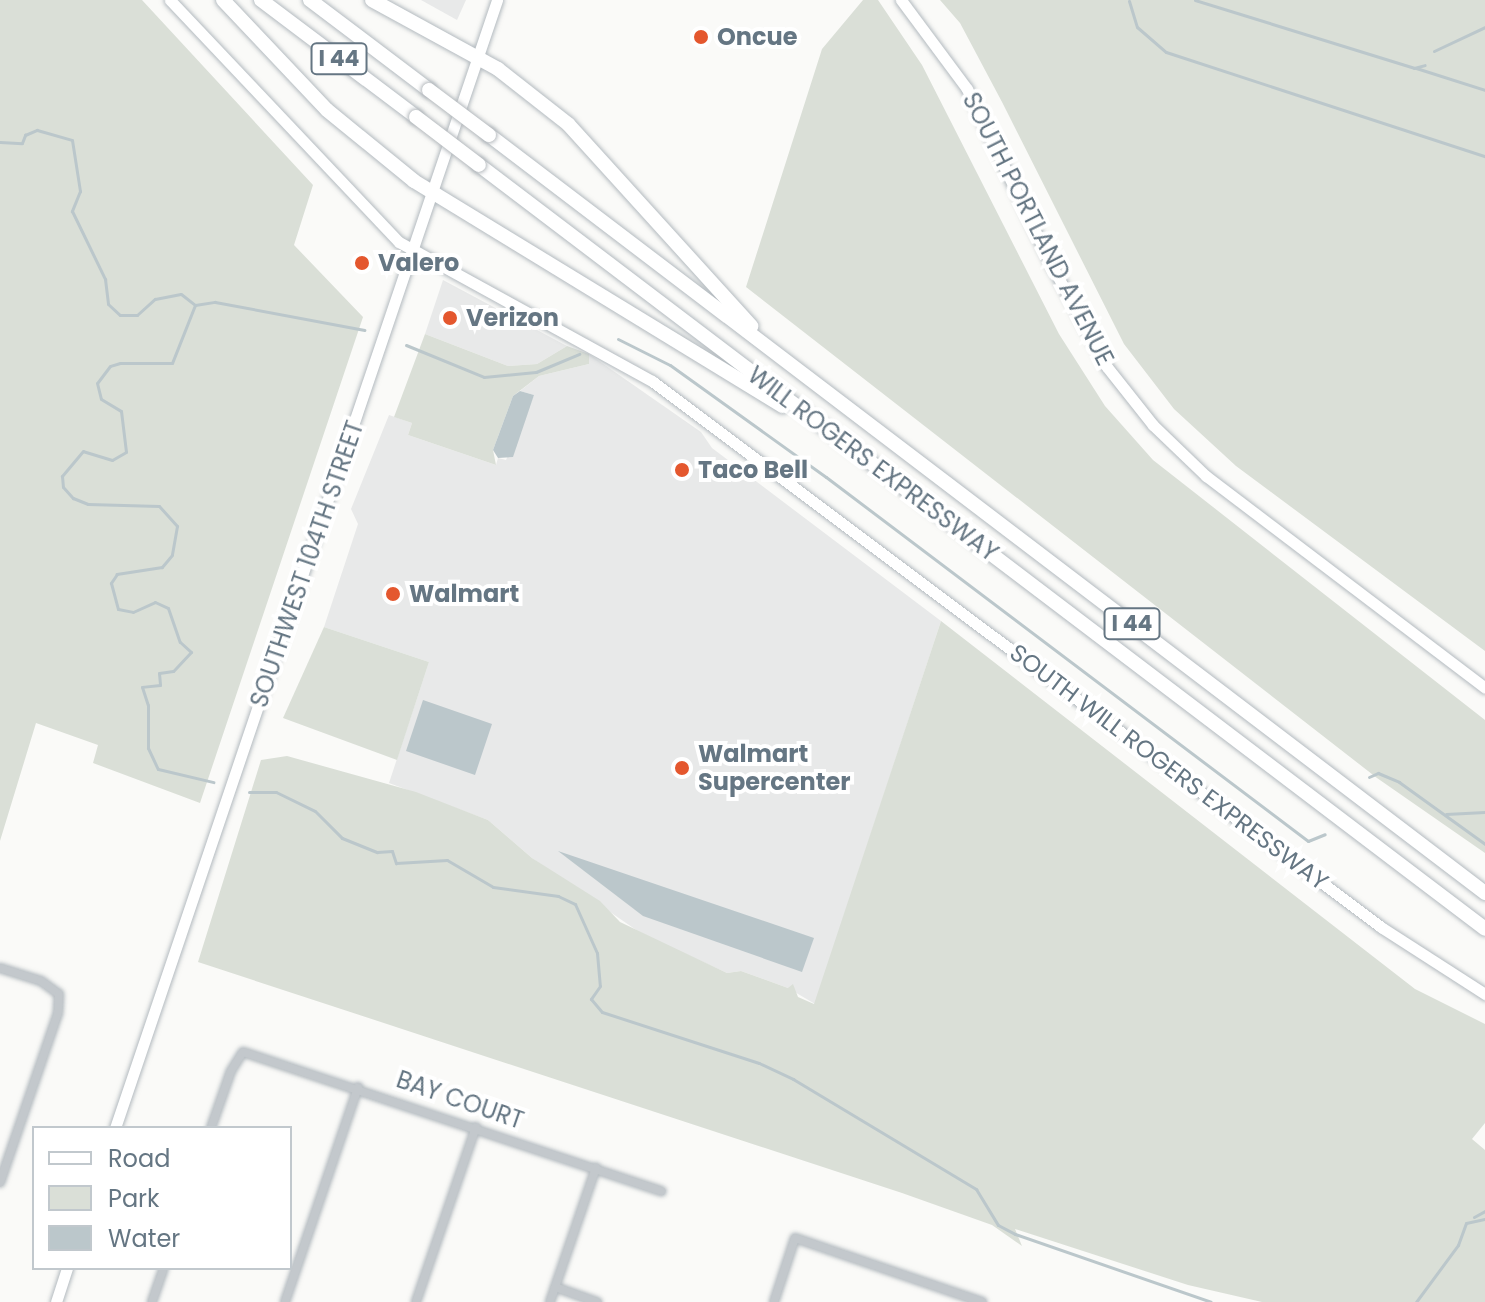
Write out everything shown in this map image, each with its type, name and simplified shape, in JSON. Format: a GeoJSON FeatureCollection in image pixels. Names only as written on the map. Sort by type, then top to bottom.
{"type":"FeatureCollection","features":[{"type":"Feature","properties":{"kind":"highway"},"geometry":{"type":"LineString","coordinates":[[223,0],[338,121],[432,193],[842,441]]}},
{"type":"Feature","properties":{"kind":"highway","name":"WILL ROGERS EXPRESSWAY"},"geometry":{"type":"LineString","coordinates":[[261,0],[1485,929]]}},
{"type":"Feature","properties":{"kind":"highway","name":"WILL ROGERS EXPRESSWAY"},"geometry":{"type":"LineString","coordinates":[[310,0],[1485,893]]}},
{"type":"Feature","properties":{"kind":"highway"},"geometry":{"type":"LineString","coordinates":[[372,0],[478,57],[588,142],[778,356]]}},
{"type":"Feature","properties":{"kind":"main road"},"geometry":{"type":"LineString","coordinates":[[170,0],[399,242],[413,249]]}},
{"type":"Feature","properties":{"kind":"main road","name":"SOUTHWEST 104TH STREET"},"geometry":{"type":"LineString","coordinates":[[116,1126],[497,0]]}},
{"type":"Feature","properties":{"kind":"main road","name":"SOUTH PORTLAND AVENUE"},"geometry":{"type":"LineString","coordinates":[[901,0],[967,89],[1051,264],[1107,367],[1153,425],[1206,476],[1485,688]]}},
{"type":"Feature","properties":{"kind":"main road","name":"SOUTH WILL ROGERS EXPRESSWAY"},"geometry":{"type":"LineString","coordinates":[[413,249],[652,381],[1381,927],[1485,994]]}},
{"type":"Feature","properties":{"kind":"main road"},"geometry":{"type":"LineString","coordinates":[[56,1302],[66,1270]]}},
{"type":"Feature","properties":{"kind":"street"},"geometry":{"type":"LineString","coordinates":[[0,968],[41,981],[59,994],[58,1013],[0,1182]]}},
{"type":"Feature","properties":{"kind":"street","name":"BAY COURT"},"geometry":{"type":"LineString","coordinates":[[212,1126],[231,1071],[243,1052],[358,1087],[662,1191]]}},
{"type":"Feature","properties":{"kind":"street"},"geometry":{"type":"LineString","coordinates":[[285,1302],[358,1087]]}},
{"type":"Feature","properties":{"kind":"street"},"geometry":{"type":"LineString","coordinates":[[416,1302],[476,1127]]}},
{"type":"Feature","properties":{"kind":"street"},"geometry":{"type":"LineString","coordinates":[[550,1302],[596,1168]]}},
{"type":"Feature","properties":{"kind":"street"},"geometry":{"type":"LineString","coordinates":[[774,1302],[795,1238],[982,1302]]}},
{"type":"Feature","properties":{"kind":"street"},"geometry":{"type":"LineString","coordinates":[[152,1302],[163,1270]]}},
{"type":"Feature","properties":{"kind":"street"},"geometry":{"type":"LineString","coordinates":[[555,1287],[597,1302]]}},
{"type":"Feature","properties":{"kind":"shaded area"},"geometry":{"type":"Polygon","coordinates":[[[421,0],[466,0],[457,20],[421,0]]]}},
{"type":"Feature","properties":{"kind":"shaded area"},"geometry":{"type":"Polygon","coordinates":[[[443,280],[567,346],[537,364],[508,366],[425,334],[443,280]]]}},
{"type":"Feature","properties":{"kind":"shaded area"},"geometry":{"type":"Polygon","coordinates":[[[589,354],[701,432],[712,448],[941,621],[815,1004],[788,988],[741,971],[727,973],[642,934],[532,858],[488,820],[389,783],[429,662],[324,627],[358,524],[351,509],[389,415],[412,423],[408,435],[496,465],[498,458],[506,460],[534,395],[520,391],[539,376],[589,364],[589,354]]]}},
{"type":"Feature","properties":{"kind":"green space"},"geometry":{"type":"Polygon","coordinates":[[[0,0],[142,0],[313,185],[294,245],[363,317],[200,803],[93,763],[98,745],[36,723],[0,841],[0,0]]]}},
{"type":"Feature","properties":{"kind":"green space"},"geometry":{"type":"Polygon","coordinates":[[[863,0],[878,0],[922,65],[1059,334],[1105,406],[1153,460],[1485,720],[1485,853],[1377,778],[746,287],[822,49],[863,0]]]}},
{"type":"Feature","properties":{"kind":"green space"},"geometry":{"type":"Polygon","coordinates":[[[940,0],[1485,0],[1485,651],[1236,466],[1174,409],[1124,344],[960,23],[940,0]]]}},
{"type":"Feature","properties":{"kind":"green space"},"geometry":{"type":"Polygon","coordinates":[[[425,334],[508,366],[537,364],[567,346],[589,354],[589,364],[539,376],[513,396],[493,450],[496,465],[408,435],[412,423],[394,417],[425,334]]]}},
{"type":"Feature","properties":{"kind":"green space"},"geometry":{"type":"Polygon","coordinates":[[[941,621],[1415,989],[1485,1024],[1485,1123],[1472,1139],[1485,1150],[1485,1302],[1262,1302],[1188,1285],[1015,1229],[1022,1246],[992,1225],[902,1193],[198,962],[261,760],[287,756],[416,792],[488,820],[532,858],[600,901],[620,922],[727,973],[741,971],[788,988],[793,984],[798,997],[814,1004],[941,621]]]}},
{"type":"Feature","properties":{"kind":"green space"},"geometry":{"type":"Polygon","coordinates":[[[324,627],[429,662],[397,760],[283,718],[324,627]]]}},
{"type":"Feature","properties":{"kind":"water"},"geometry":{"type":"Polygon","coordinates":[[[520,391],[534,395],[513,457],[498,458],[493,450],[513,396],[520,391]]]}},
{"type":"Feature","properties":{"kind":"water"},"geometry":{"type":"Polygon","coordinates":[[[423,700],[492,724],[475,775],[406,751],[423,700]]]}},
{"type":"Feature","properties":{"kind":"water"},"geometry":{"type":"Polygon","coordinates":[[[558,851],[814,938],[802,972],[643,916],[558,851]]]}},
{"type":"Feature","properties":{"kind":"waterway"},"geometry":{"type":"LineString","coordinates":[[1195,0],[1414,68],[1425,65]]}},
{"type":"Feature","properties":{"kind":"waterway"},"geometry":{"type":"LineString","coordinates":[[1129,1],[1137,27],[1166,52],[1485,156]]}},
{"type":"Feature","properties":{"kind":"waterway"},"geometry":{"type":"LineString","coordinates":[[1434,51],[1485,27]]}},
{"type":"Feature","properties":{"kind":"waterway"},"geometry":{"type":"LineString","coordinates":[[1416,68],[1485,90]]}},
{"type":"Feature","properties":{"kind":"waterway"},"geometry":{"type":"LineString","coordinates":[[0,142],[22,143],[25,135],[37,130],[72,140],[80,191],[72,211],[105,279],[108,304],[120,315],[137,315],[155,299],[181,294],[195,305],[215,302],[364,330]]}},
{"type":"Feature","properties":{"kind":"waterway"},"geometry":{"type":"LineString","coordinates":[[195,305],[172,363],[120,363],[110,366],[97,383],[101,399],[121,411],[126,452],[112,460],[83,451],[62,476],[63,487],[73,498],[88,504],[159,506],[177,526],[172,555],[162,567],[117,574],[111,583],[118,609],[133,612],[155,602],[168,608],[180,642],[191,652],[173,671],[159,673],[160,685],[142,687],[148,705],[148,748],[158,769],[213,782]]}},
{"type":"Feature","properties":{"kind":"waterway"},"geometry":{"type":"LineString","coordinates":[[618,339],[670,365],[826,477],[1308,841],[1325,834]]}},
{"type":"Feature","properties":{"kind":"waterway"},"geometry":{"type":"LineString","coordinates":[[406,345],[484,377],[536,372],[579,354]]}},
{"type":"Feature","properties":{"kind":"waterway"},"geometry":{"type":"LineString","coordinates":[[1369,777],[1378,773],[1399,782],[1485,844]]}},
{"type":"Feature","properties":{"kind":"waterway"},"geometry":{"type":"LineString","coordinates":[[249,792],[276,792],[315,811],[342,838],[377,852],[392,851],[396,863],[447,860],[493,887],[558,896],[575,904],[597,953],[600,986],[591,999],[602,1012],[759,1063],[793,1079],[976,1189],[998,1225],[1015,1234],[1211,1302]]}},
{"type":"Feature","properties":{"kind":"waterway"},"geometry":{"type":"LineString","coordinates":[[1446,814],[1485,812]]}},
{"type":"Feature","properties":{"kind":"waterway"},"geometry":{"type":"LineString","coordinates":[[1474,1217],[1485,1211]]}},
{"type":"Feature","properties":{"kind":"waterway"},"geometry":{"type":"LineString","coordinates":[[1416,1302],[1458,1245],[1466,1223],[1485,1219]]}},
{"type":"Feature","properties":{"kind":"place","name":"Oncue"},"geometry":{"type":"Point","coordinates":[701,37]}},
{"type":"Feature","properties":{"kind":"place","name":"Valero"},"geometry":{"type":"Point","coordinates":[362,263]}},
{"type":"Feature","properties":{"kind":"place","name":"Verizon"},"geometry":{"type":"Point","coordinates":[450,318]}},
{"type":"Feature","properties":{"kind":"place","name":"Taco Bell"},"geometry":{"type":"Point","coordinates":[682,470]}},
{"type":"Feature","properties":{"kind":"place","name":"Walmart"},"geometry":{"type":"Point","coordinates":[393,594]}},
{"type":"Feature","properties":{"kind":"place","name":"Walmart Supercenter"},"geometry":{"type":"Point","coordinates":[682,768]}}]}
